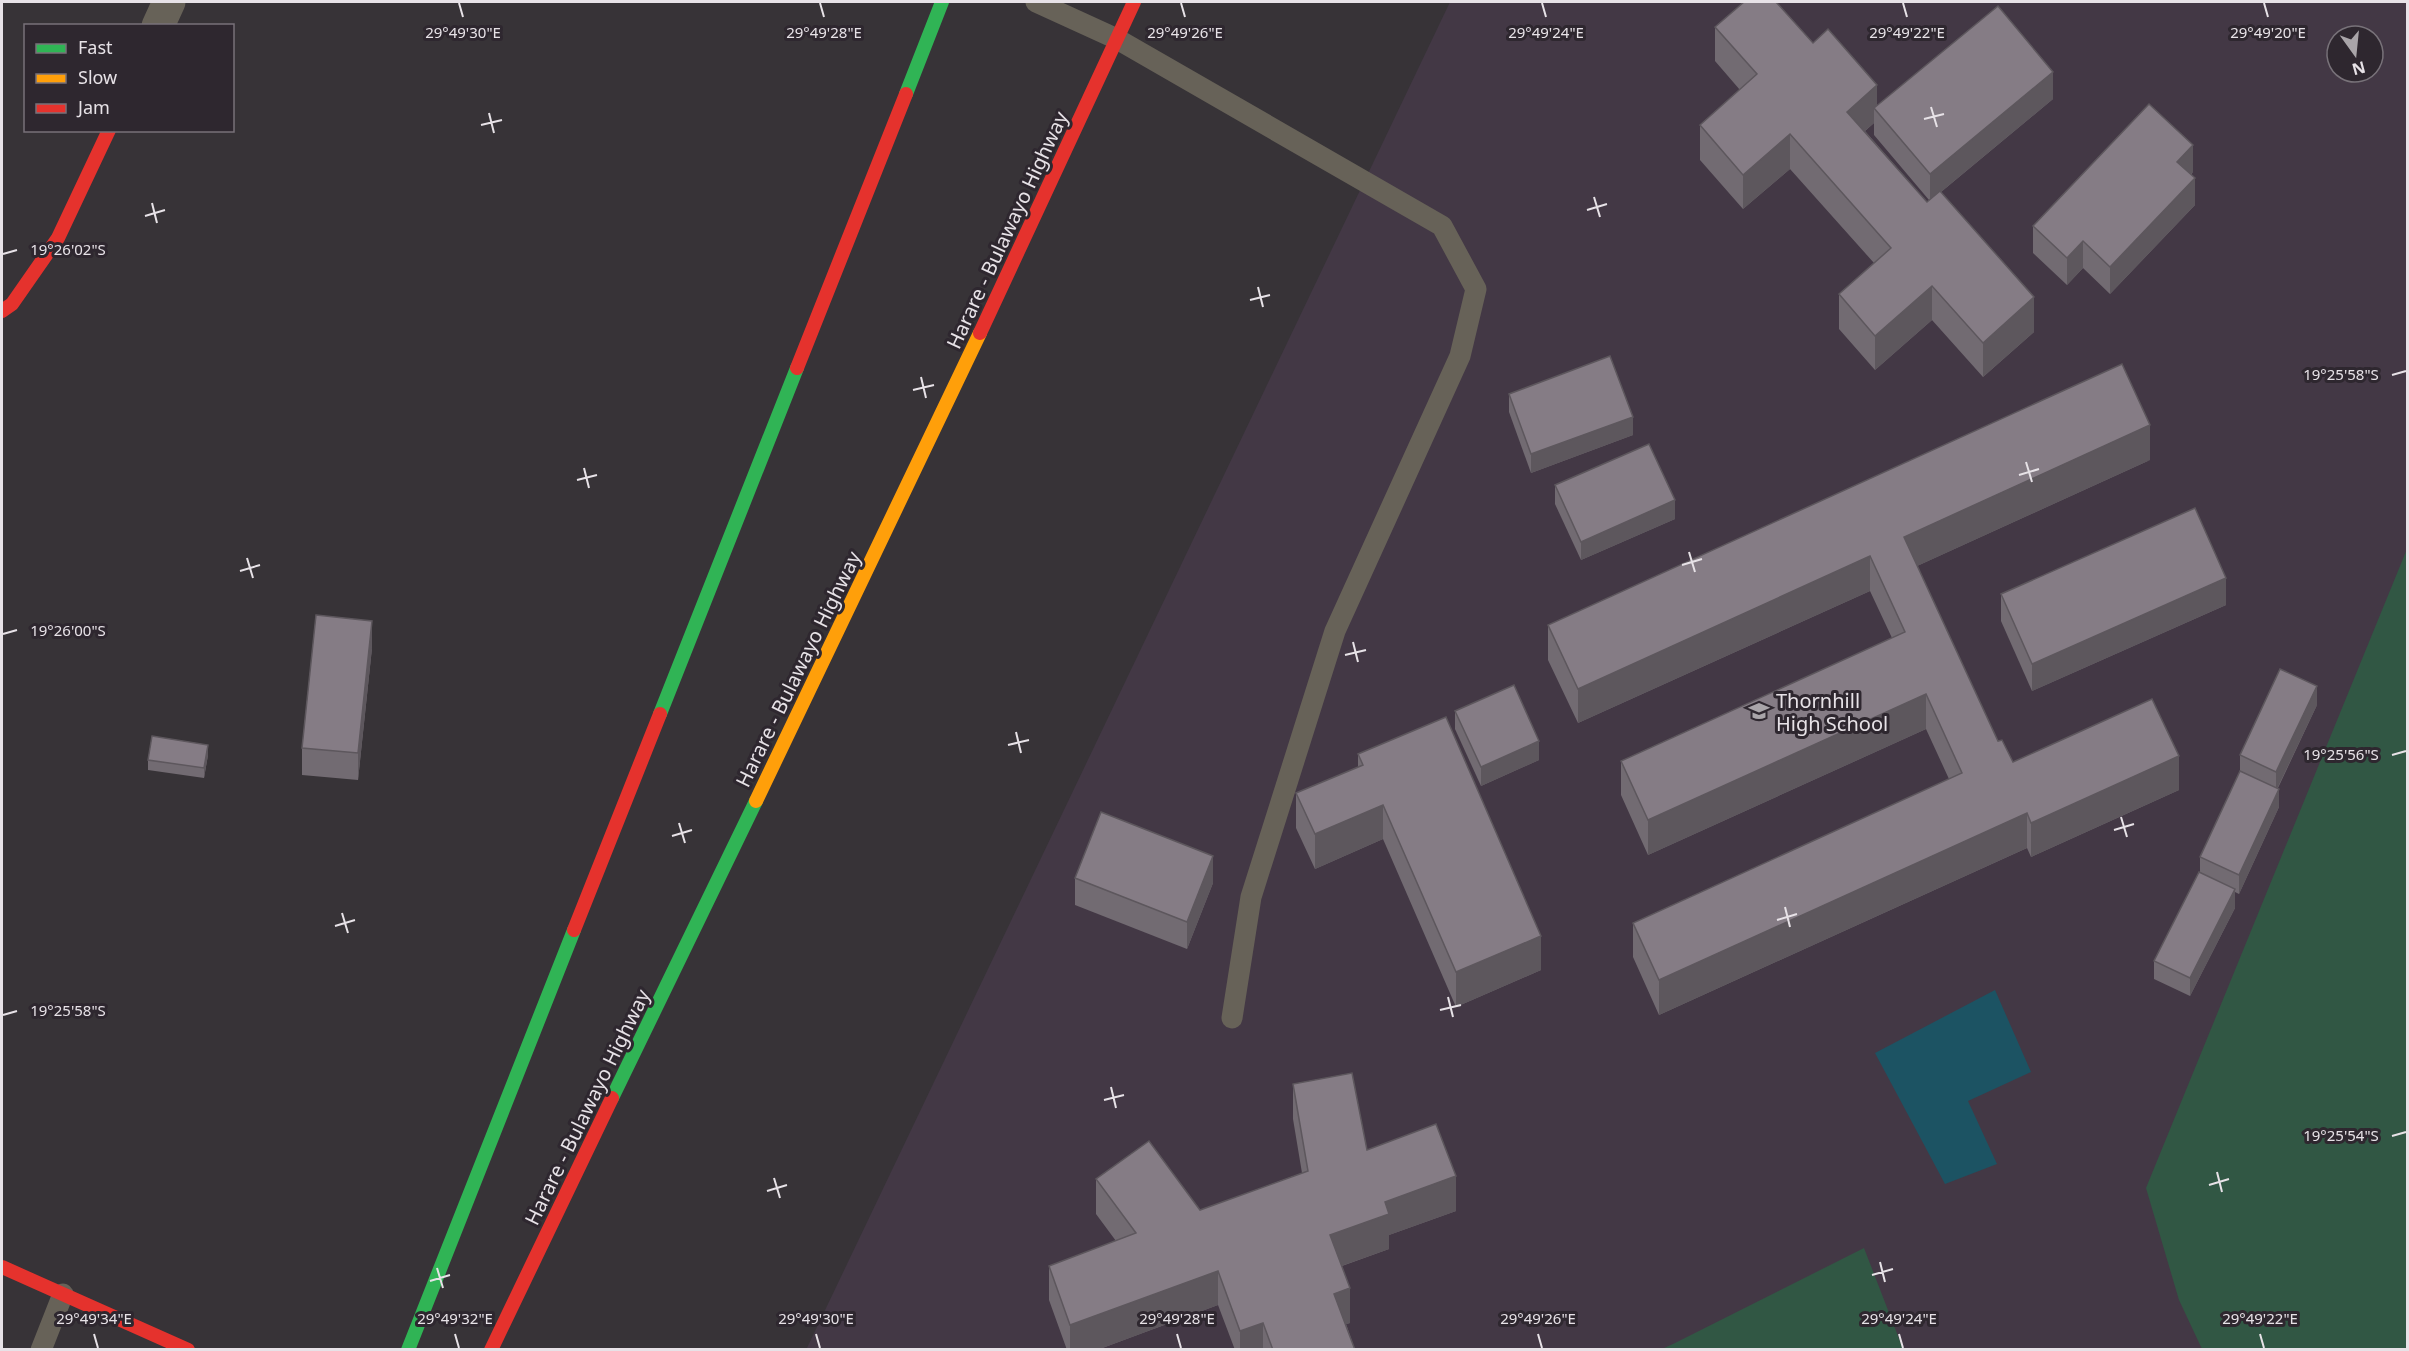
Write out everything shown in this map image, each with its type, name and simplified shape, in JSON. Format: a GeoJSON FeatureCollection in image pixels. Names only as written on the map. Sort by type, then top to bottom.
{"type":"FeatureCollection","features":[{"type":"Feature","properties":{"kind":"main road"},"geometry":{"type":"LineString","coordinates":[[408,1350],[942,2]]}},
{"type":"Feature","properties":{"kind":"main road","name":"Harare - Bulawayo Highway"},"geometry":{"type":"LineString","coordinates":[[491,1350],[953,391],[1134,2]]}},
{"type":"Feature","properties":{"kind":"main road"},"geometry":{"type":"LineString","coordinates":[[2,311],[12,304],[58,238],[108,132]]}},
{"type":"Feature","properties":{"kind":"main road"},"geometry":{"type":"LineString","coordinates":[[2,1267],[188,1350]]}},
{"type":"Feature","properties":{"kind":"street"},"geometry":{"type":"LineString","coordinates":[[159,24],[169,2]]}},
{"type":"Feature","properties":{"kind":"lane"},"geometry":{"type":"LineString","coordinates":[[1036,2],[1118,39],[1442,226],[1476,289],[1460,356],[1335,632],[1251,897],[1232,1018]]}},
{"type":"Feature","properties":{"kind":"lane"},"geometry":{"type":"LineString","coordinates":[[41,1350],[63,1294]]}},
{"type":"Feature","properties":{"kind":"shaded area","name":"Thornhill High School"},"geometry":{"type":"Polygon","coordinates":[[[1450,2],[2407,2],[2407,1349],[806,1350],[1450,2]]]}},
{"type":"Feature","properties":{"kind":"green space"},"geometry":{"type":"Polygon","coordinates":[[[2407,549],[2407,1349],[2202,1349],[2179,1300],[2146,1188],[2407,549]]]}},
{"type":"Feature","properties":{"kind":"green space"},"geometry":{"type":"Polygon","coordinates":[[[1864,1248],[1903,1349],[1662,1349],[1675,1343],[1864,1248]]]}},
{"type":"Feature","properties":{"kind":"water"},"geometry":{"type":"Polygon","coordinates":[[[1995,990],[2031,1072],[1968,1101],[1997,1164],[1945,1184],[1875,1053],[1995,990]]]}},
{"type":"Feature","properties":{"kind":"building"},"geometry":{"type":"Polygon","coordinates":[[[1744,2],[1776,2],[1813,43],[1828,29],[1877,85],[1847,112],[1927,202],[1940,191],[2034,297],[1983,343],[1932,286],[1875,336],[1839,294],[1891,248],[1790,134],[1743,175],[1700,125],[1757,74],[1715,27],[1744,2]]]}},
{"type":"Feature","properties":{"kind":"building"},"geometry":{"type":"Polygon","coordinates":[[[1998,6],[2053,72],[1930,174],[1874,108],[1998,6]]]}},
{"type":"Feature","properties":{"kind":"building"},"geometry":{"type":"Polygon","coordinates":[[[2149,104],[2193,145],[2177,162],[2195,178],[2110,267],[2083,241],[2067,258],[2033,226],[2149,104]]]}},
{"type":"Feature","properties":{"kind":"building"},"geometry":{"type":"Polygon","coordinates":[[[1610,356],[1633,417],[1531,454],[1509,394],[1610,356]]]}},
{"type":"Feature","properties":{"kind":"building"},"geometry":{"type":"Polygon","coordinates":[[[2122,364],[2150,425],[1904,537],[1998,741],[2002,740],[2013,762],[2152,699],[2179,756],[2031,823],[2027,813],[1659,980],[1633,923],[1962,773],[1926,694],[1648,820],[1621,761],[1905,632],[1870,556],[1578,689],[1548,625],[2122,364]]]}},
{"type":"Feature","properties":{"kind":"building"},"geometry":{"type":"Polygon","coordinates":[[[1649,444],[1675,500],[1581,542],[1555,485],[1649,444]]]}},
{"type":"Feature","properties":{"kind":"building"},"geometry":{"type":"Polygon","coordinates":[[[2195,508],[2226,578],[2032,664],[2001,594],[2195,508]]]}},
{"type":"Feature","properties":{"kind":"building"},"geometry":{"type":"Polygon","coordinates":[[[316,615],[372,621],[358,753],[302,748],[316,615]]]}},
{"type":"Feature","properties":{"kind":"building"},"geometry":{"type":"Polygon","coordinates":[[[2280,669],[2317,686],[2276,772],[2240,755],[2280,669]]]}},
{"type":"Feature","properties":{"kind":"building"},"geometry":{"type":"Polygon","coordinates":[[[1514,685],[1539,741],[1481,767],[1455,711],[1514,685]]]}},
{"type":"Feature","properties":{"kind":"building"},"geometry":{"type":"Polygon","coordinates":[[[1446,717],[1541,936],[1456,972],[1383,805],[1315,834],[1296,793],[1363,765],[1358,754],[1446,717]]]}},
{"type":"Feature","properties":{"kind":"building"},"geometry":{"type":"Polygon","coordinates":[[[152,736],[208,745],[204,768],[148,760],[152,736]]]}},
{"type":"Feature","properties":{"kind":"building"},"geometry":{"type":"Polygon","coordinates":[[[2240,771],[2279,789],[2239,875],[2200,857],[2240,771]]]}},
{"type":"Feature","properties":{"kind":"building"},"geometry":{"type":"Polygon","coordinates":[[[1101,812],[1213,856],[1187,922],[1075,878],[1101,812]]]}},
{"type":"Feature","properties":{"kind":"building"},"geometry":{"type":"Polygon","coordinates":[[[2199,872],[2235,889],[2190,978],[2154,961],[2199,872]]]}},
{"type":"Feature","properties":{"kind":"building"},"geometry":{"type":"Polygon","coordinates":[[[1352,1073],[1367,1150],[1436,1124],[1456,1176],[1385,1202],[1389,1214],[1330,1235],[1350,1288],[1334,1294],[1355,1350],[1273,1350],[1263,1323],[1240,1331],[1218,1271],[1070,1325],[1049,1266],[1136,1233],[1096,1179],[1149,1141],[1200,1210],[1308,1171],[1293,1084],[1352,1073]]]}},
{"type":"Feature","properties":{"kind":"traffic: fast"},"geometry":{"type":"LineString","coordinates":[[906,94],[942,2]]}},
{"type":"Feature","properties":{"kind":"traffic: fast"},"geometry":{"type":"LineString","coordinates":[[660,714],[797,368]]}},
{"type":"Feature","properties":{"kind":"traffic: fast"},"geometry":{"type":"LineString","coordinates":[[612,1098],[756,801]]}},
{"type":"Feature","properties":{"kind":"traffic: fast"},"geometry":{"type":"LineString","coordinates":[[408,1350],[574,930]]}},
{"type":"Feature","properties":{"kind":"traffic: slow"},"geometry":{"type":"LineString","coordinates":[[756,801],[980,333]]}},
{"type":"Feature","properties":{"kind":"traffic: jam"},"geometry":{"type":"LineString","coordinates":[[980,333],[1134,2]]}},
{"type":"Feature","properties":{"kind":"traffic: jam"},"geometry":{"type":"LineString","coordinates":[[797,368],[906,94]]}},
{"type":"Feature","properties":{"kind":"traffic: jam"},"geometry":{"type":"LineString","coordinates":[[2,311],[12,304],[58,238],[108,132]]}},
{"type":"Feature","properties":{"kind":"traffic: jam"},"geometry":{"type":"LineString","coordinates":[[574,930],[660,714]]}},
{"type":"Feature","properties":{"kind":"traffic: jam"},"geometry":{"type":"LineString","coordinates":[[491,1350],[612,1098]]}},
{"type":"Feature","properties":{"kind":"traffic: jam"},"geometry":{"type":"LineString","coordinates":[[2,1267],[188,1350]]}},
{"type":"Feature","properties":{"kind":"place","name":"Thornhill High School"},"geometry":{"type":"Point","coordinates":[1759,711]}}]}
